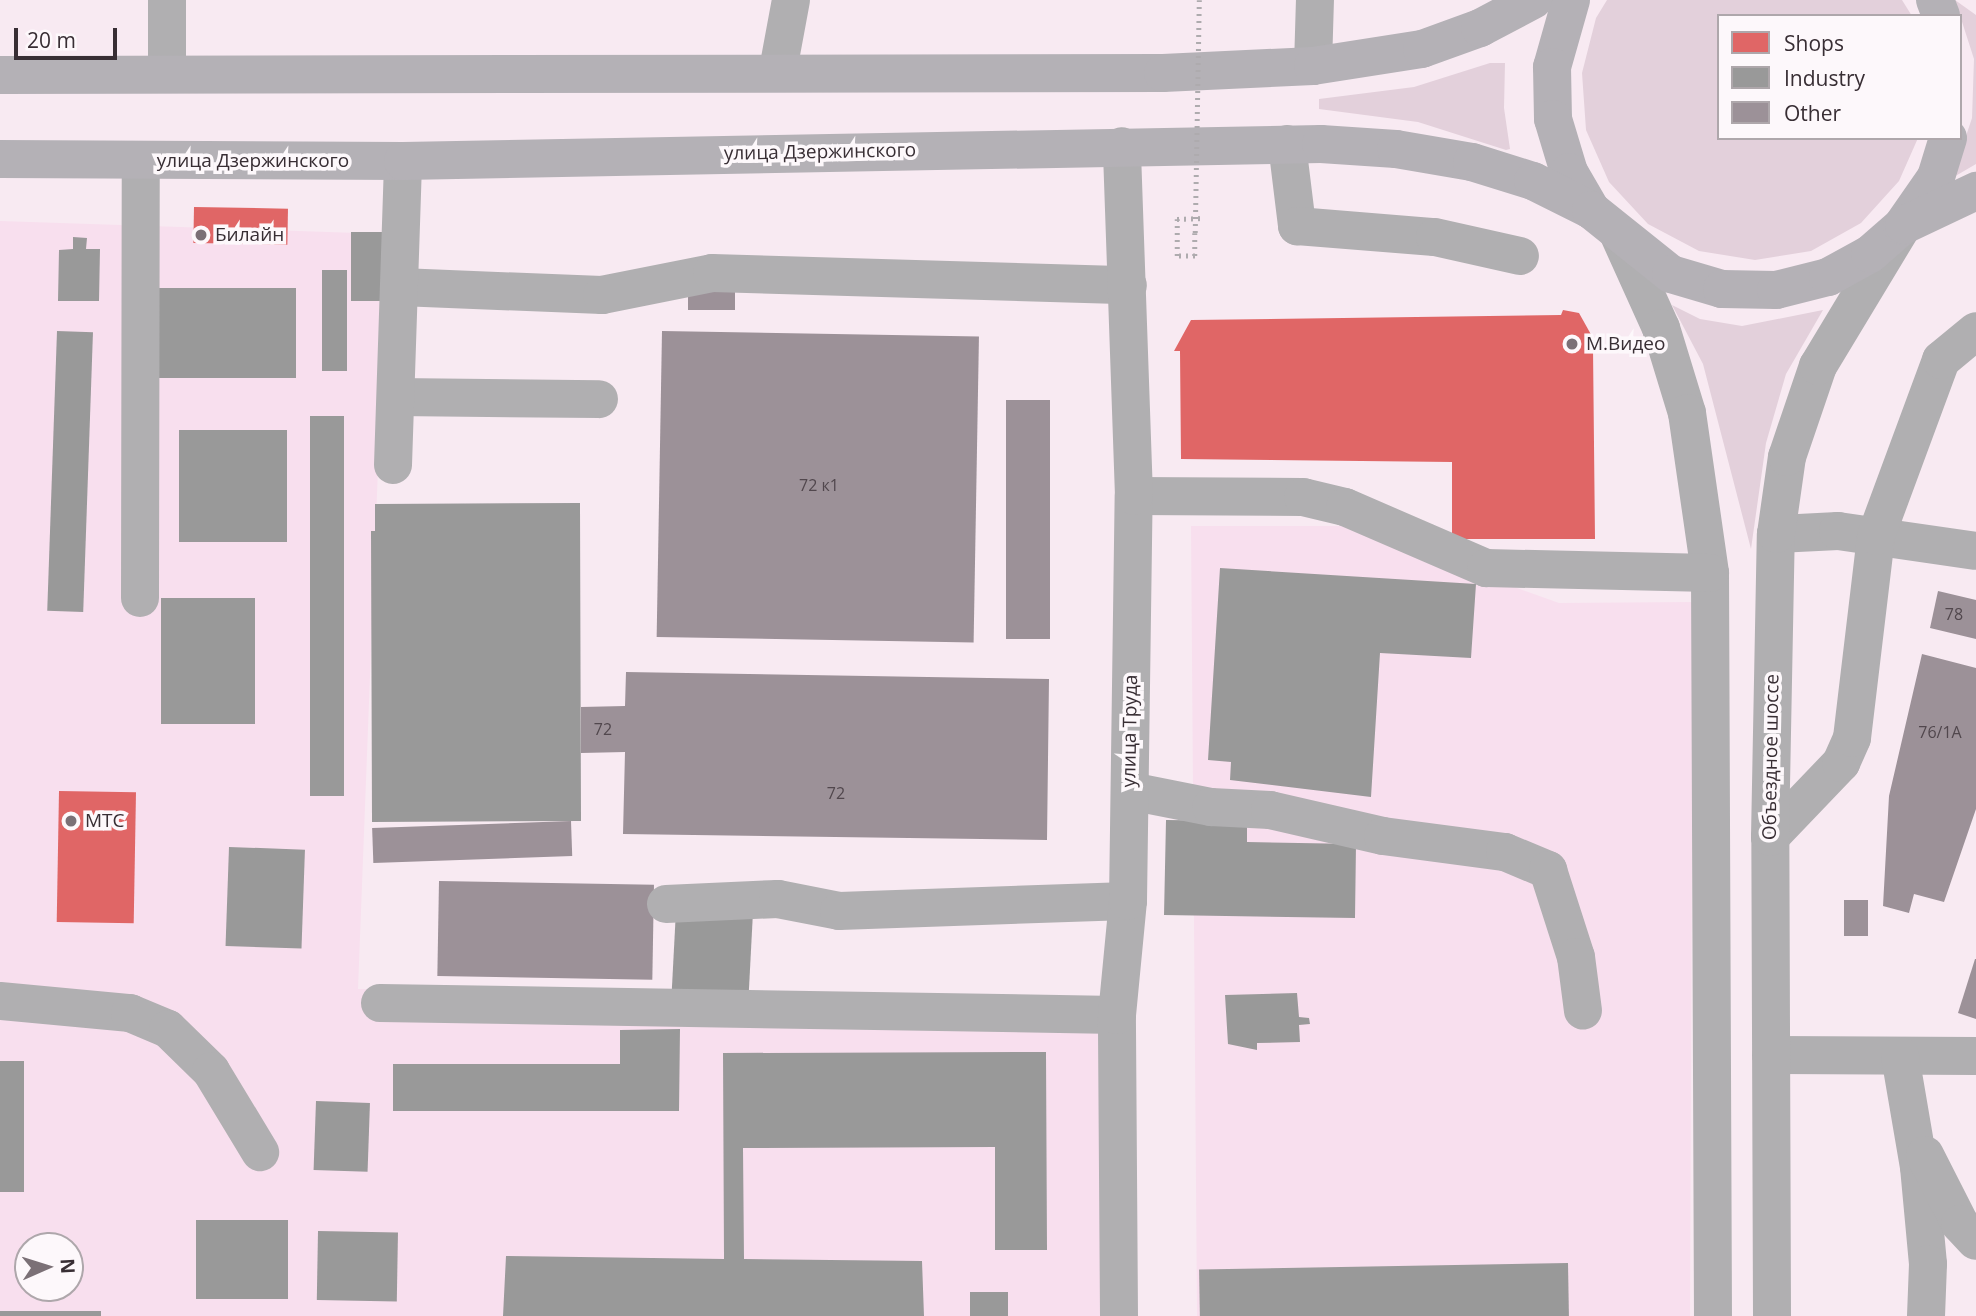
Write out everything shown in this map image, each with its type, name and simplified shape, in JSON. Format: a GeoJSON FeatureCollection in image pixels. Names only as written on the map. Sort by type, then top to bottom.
{"type":"FeatureCollection","features":[{"type":"Feature","properties":{"kind":"main road"},"geometry":{"type":"LineString","coordinates":[[0,75],[778,70],[1163,73],[1312,66],[1422,49],[1480,28],[1533,0]]}},
{"type":"Feature","properties":{"kind":"main road"},"geometry":{"type":"LineString","coordinates":[[1571,0],[1552,68],[1553,119],[1569,172],[1605,222],[1671,274],[1722,289],[1776,290],[1828,277],[1870,254],[1902,226],[1936,177],[1947,140]]}},
{"type":"Feature","properties":{"kind":"main road","name":"улица Дзержинского"},"geometry":{"type":"LineString","coordinates":[[0,159],[403,161],[1287,144],[1396,149],[1472,162],[1533,181],[1605,222]]}},
{"type":"Feature","properties":{"kind":"main road"},"geometry":{"type":"LineString","coordinates":[[1902,226],[1976,191]]}},
{"type":"Feature","properties":{"kind":"street"},"geometry":{"type":"LineString","coordinates":[[167,0],[167,74]]}},
{"type":"Feature","properties":{"kind":"street"},"geometry":{"type":"LineString","coordinates":[[778,70],[791,0]]}},
{"type":"Feature","properties":{"kind":"street"},"geometry":{"type":"LineString","coordinates":[[1312,66],[1315,0]]}},
{"type":"Feature","properties":{"kind":"street"},"geometry":{"type":"LineString","coordinates":[[1287,144],[1297,226],[1436,237],[1520,256]]}},
{"type":"Feature","properties":{"kind":"street","name":"улица Труда"},"geometry":{"type":"LineString","coordinates":[[1119,1316],[1117,1015],[1128,901],[1134,496],[1122,146]]}},
{"type":"Feature","properties":{"kind":"street"},"geometry":{"type":"LineString","coordinates":[[140,598],[141,160]]}},
{"type":"Feature","properties":{"kind":"street"},"geometry":{"type":"LineString","coordinates":[[393,465],[403,161]]}},
{"type":"Feature","properties":{"kind":"street"},"geometry":{"type":"LineString","coordinates":[[1605,222],[1661,328],[1687,413],[1710,573],[1713,1316]]}},
{"type":"Feature","properties":{"kind":"street","name":"Объездное шоссе"},"geometry":{"type":"LineString","coordinates":[[1772,1316],[1770,837],[1776,534],[1787,457],[1818,366],[1902,226]]}},
{"type":"Feature","properties":{"kind":"street"},"geometry":{"type":"LineString","coordinates":[[400,287],[602,295],[712,273],[1128,285]]}},
{"type":"Feature","properties":{"kind":"street"},"geometry":{"type":"LineString","coordinates":[[1770,837],[1841,763],[1852,738],[1876,536],[1941,360],[1976,331]]}},
{"type":"Feature","properties":{"kind":"street"},"geometry":{"type":"LineString","coordinates":[[396,397],[599,399]]}},
{"type":"Feature","properties":{"kind":"street"},"geometry":{"type":"LineString","coordinates":[[1134,496],[1303,497],[1345,507],[1486,568],[1710,573]]}},
{"type":"Feature","properties":{"kind":"street"},"geometry":{"type":"LineString","coordinates":[[1776,534],[1838,531],[1976,551]]}},
{"type":"Feature","properties":{"kind":"street"},"geometry":{"type":"LineString","coordinates":[[1129,791],[1211,807],[1270,810],[1383,836],[1505,852],[1548,870],[1576,957],[1583,1011]]}},
{"type":"Feature","properties":{"kind":"street"},"geometry":{"type":"LineString","coordinates":[[666,904],[778,899],[839,911],[1128,901]]}},
{"type":"Feature","properties":{"kind":"street"},"geometry":{"type":"LineString","coordinates":[[0,1001],[130,1013],[169,1029],[211,1071],[260,1152]]}},
{"type":"Feature","properties":{"kind":"street"},"geometry":{"type":"LineString","coordinates":[[380,1003],[1117,1015]]}},
{"type":"Feature","properties":{"kind":"street"},"geometry":{"type":"LineString","coordinates":[[1771,1055],[1976,1056]]}},
{"type":"Feature","properties":{"kind":"street"},"geometry":{"type":"LineString","coordinates":[[1900,1056],[1914,1135],[1928,1264],[1926,1316]]}},
{"type":"Feature","properties":{"kind":"street"},"geometry":{"type":"LineString","coordinates":[[1914,1135],[1960,1223],[1976,1241]]}},
{"type":"Feature","properties":{"kind":"path"},"geometry":{"type":"LineString","coordinates":[[1199,0],[1195,233],[1195,256],[1177,256],[1177,219],[1204,218]]}},
{"type":"Feature","properties":{"kind":"shaded area"},"geometry":{"type":"Polygon","coordinates":[[[1607,0],[1902,0],[1911,14],[1717,14],[1717,140],[1917,140],[1899,181],[1861,223],[1811,251],[1755,260],[1699,251],[1648,224],[1609,182],[1586,130],[1582,73],[1596,18],[1607,0]]]}},
{"type":"Feature","properties":{"kind":"shaded area"},"geometry":{"type":"Polygon","coordinates":[[[1955,0],[1976,15],[1976,164],[1952,178],[1972,118],[1974,59],[1962,14],[1960,14],[1955,0]]]}},
{"type":"Feature","properties":{"kind":"shaded area"},"geometry":{"type":"Polygon","coordinates":[[[1490,63],[1505,63],[1504,108],[1510,149],[1418,122],[1319,109],[1319,99],[1414,87],[1490,63]]]}},
{"type":"Feature","properties":{"kind":"shaded area"},"geometry":{"type":"Polygon","coordinates":[[[0,221],[387,234],[358,989],[1120,1000],[1112,1316],[0,1316],[0,221]]]}},
{"type":"Feature","properties":{"kind":"shaded area"},"geometry":{"type":"Polygon","coordinates":[[[1672,305],[1700,319],[1742,326],[1823,310],[1786,374],[1766,443],[1751,549],[1703,364],[1672,305]]]}},
{"type":"Feature","properties":{"kind":"shaded area"},"geometry":{"type":"Polygon","coordinates":[[[1191,526],[1344,526],[1559,603],[1693,602],[1690,1316],[1197,1316],[1191,526]]]}},
{"type":"Feature","properties":{"kind":"building: Shops"},"geometry":{"type":"Polygon","coordinates":[[[194,207],[288,209],[287,245],[193,243],[194,207]]]}},
{"type":"Feature","properties":{"kind":"building: Shops"},"geometry":{"type":"Polygon","coordinates":[[[1563,310],[1579,313],[1598,347],[1593,348],[1595,539],[1452,539],[1452,462],[1181,459],[1180,351],[1174,351],[1191,320],[1561,315],[1563,310]]]}},
{"type":"Feature","properties":{"kind":"building: Shops"},"geometry":{"type":"Polygon","coordinates":[[[59,791],[136,792],[134,923],[57,922],[59,791]]]}},
{"type":"Feature","properties":{"kind":"building: Industry"},"geometry":{"type":"Polygon","coordinates":[[[351,232],[390,232],[390,301],[351,301],[351,232]]]}},
{"type":"Feature","properties":{"kind":"building: Industry"},"geometry":{"type":"Polygon","coordinates":[[[73,237],[87,238],[86,249],[100,249],[99,301],[58,301],[59,250],[73,249],[73,237]]]}},
{"type":"Feature","properties":{"kind":"building: Industry"},"geometry":{"type":"Polygon","coordinates":[[[322,270],[347,270],[347,371],[322,371],[322,270]]]}},
{"type":"Feature","properties":{"kind":"building: Industry"},"geometry":{"type":"Polygon","coordinates":[[[153,288],[296,288],[296,378],[153,378],[153,288]]]}},
{"type":"Feature","properties":{"kind":"building: Industry"},"geometry":{"type":"Polygon","coordinates":[[[57,331],[93,332],[83,612],[47,611],[57,331]]]}},
{"type":"Feature","properties":{"kind":"building: Industry"},"geometry":{"type":"Polygon","coordinates":[[[310,416],[344,416],[344,796],[310,796],[310,416]]]}},
{"type":"Feature","properties":{"kind":"building: Industry"},"geometry":{"type":"Polygon","coordinates":[[[179,430],[287,430],[287,542],[179,542],[179,430]]]}},
{"type":"Feature","properties":{"kind":"building: Industry"},"geometry":{"type":"Polygon","coordinates":[[[580,503],[581,821],[372,822],[371,531],[375,531],[375,504],[580,503]]]}},
{"type":"Feature","properties":{"kind":"building: Industry"},"geometry":{"type":"Polygon","coordinates":[[[1220,568],[1476,584],[1471,658],[1380,653],[1371,797],[1230,780],[1231,762],[1208,760],[1220,568]]]}},
{"type":"Feature","properties":{"kind":"building: Industry"},"geometry":{"type":"Polygon","coordinates":[[[161,598],[255,598],[255,724],[161,724],[161,598]]]}},
{"type":"Feature","properties":{"kind":"building: Industry"},"geometry":{"type":"Polygon","coordinates":[[[1166,820],[1247,821],[1247,842],[1356,844],[1355,918],[1164,915],[1166,820]]]}},
{"type":"Feature","properties":{"kind":"building: Industry"},"geometry":{"type":"Polygon","coordinates":[[[229,847],[305,850],[301,949],[226,946],[229,847]]]}},
{"type":"Feature","properties":{"kind":"building: Industry"},"geometry":{"type":"Polygon","coordinates":[[[676,910],[753,914],[748,1002],[671,998],[676,910]]]}},
{"type":"Feature","properties":{"kind":"building: Industry"},"geometry":{"type":"Polygon","coordinates":[[[1297,993],[1299,1017],[1309,1018],[1310,1024],[1299,1025],[1300,1042],[1257,1043],[1257,1050],[1228,1044],[1225,995],[1297,993]]]}},
{"type":"Feature","properties":{"kind":"building: Industry"},"geometry":{"type":"Polygon","coordinates":[[[680,1029],[679,1111],[393,1111],[393,1064],[620,1064],[620,1030],[680,1029]]]}},
{"type":"Feature","properties":{"kind":"building: Industry"},"geometry":{"type":"Polygon","coordinates":[[[1046,1052],[1047,1250],[995,1250],[995,1147],[743,1148],[744,1259],[922,1261],[924,1316],[503,1316],[506,1256],[724,1259],[723,1053],[1046,1052]]]}},
{"type":"Feature","properties":{"kind":"building: Industry"},"geometry":{"type":"Polygon","coordinates":[[[0,1061],[24,1061],[24,1192],[0,1192],[0,1061]]]}},
{"type":"Feature","properties":{"kind":"building: Industry"},"geometry":{"type":"Polygon","coordinates":[[[316,1101],[370,1103],[368,1172],[314,1170],[316,1101]]]}},
{"type":"Feature","properties":{"kind":"building: Industry"},"geometry":{"type":"Polygon","coordinates":[[[196,1220],[288,1220],[288,1299],[196,1299],[196,1220]]]}},
{"type":"Feature","properties":{"kind":"building: Industry"},"geometry":{"type":"Polygon","coordinates":[[[318,1231],[398,1232],[397,1301],[317,1300],[318,1231]]]}},
{"type":"Feature","properties":{"kind":"building: Industry"},"geometry":{"type":"Polygon","coordinates":[[[1568,1263],[1569,1316],[1200,1316],[1199,1269],[1568,1263]]]}},
{"type":"Feature","properties":{"kind":"building: Industry"},"geometry":{"type":"Polygon","coordinates":[[[970,1292],[1008,1292],[1008,1316],[970,1316],[970,1292]]]}},
{"type":"Feature","properties":{"kind":"building: Industry"},"geometry":{"type":"Polygon","coordinates":[[[0,1311],[101,1311],[101,1316],[0,1316],[0,1311]]]}},
{"type":"Feature","properties":{"kind":"building: Other"},"geometry":{"type":"Polygon","coordinates":[[[688,287],[735,287],[735,310],[688,310],[688,287]]]}},
{"type":"Feature","properties":{"kind":"building: Other"},"geometry":{"type":"Polygon","coordinates":[[[662,331],[979,337],[974,642],[657,637],[662,331]]]}},
{"type":"Feature","properties":{"kind":"building: Other"},"geometry":{"type":"Polygon","coordinates":[[[1006,400],[1050,400],[1050,639],[1006,639],[1006,400]]]}},
{"type":"Feature","properties":{"kind":"building: Other"},"geometry":{"type":"Polygon","coordinates":[[[1938,591],[1976,600],[1976,639],[1930,628],[1938,591]]]}},
{"type":"Feature","properties":{"kind":"building: Other"},"geometry":{"type":"Polygon","coordinates":[[[1922,654],[1976,668],[1976,809],[1944,902],[1914,894],[1909,913],[1883,906],[1889,796],[1922,654]]]}},
{"type":"Feature","properties":{"kind":"building: Other"},"geometry":{"type":"Polygon","coordinates":[[[626,672],[1049,679],[1047,840],[623,834],[625,752],[581,753],[581,707],[625,706],[626,672]]]}},
{"type":"Feature","properties":{"kind":"building: Other"},"geometry":{"type":"Polygon","coordinates":[[[571,821],[572,856],[373,863],[372,828],[571,821]]]}},
{"type":"Feature","properties":{"kind":"building: Other"},"geometry":{"type":"Polygon","coordinates":[[[439,881],[654,885],[652,980],[437,976],[439,881]]]}},
{"type":"Feature","properties":{"kind":"building: Other"},"geometry":{"type":"Polygon","coordinates":[[[1844,900],[1868,900],[1868,936],[1844,936],[1844,900]]]}},
{"type":"Feature","properties":{"kind":"building: Other"},"geometry":{"type":"Polygon","coordinates":[[[1976,959],[1976,1019],[1958,1013],[1976,959]]]}},
{"type":"Feature","properties":{"kind":"place","name":"Билайн"},"geometry":{"type":"Point","coordinates":[201,235]}},
{"type":"Feature","properties":{"kind":"place","name":"М.Видео"},"geometry":{"type":"Point","coordinates":[1572,344]}},
{"type":"Feature","properties":{"kind":"place","name":"МТС"},"geometry":{"type":"Point","coordinates":[71,821]}}]}
